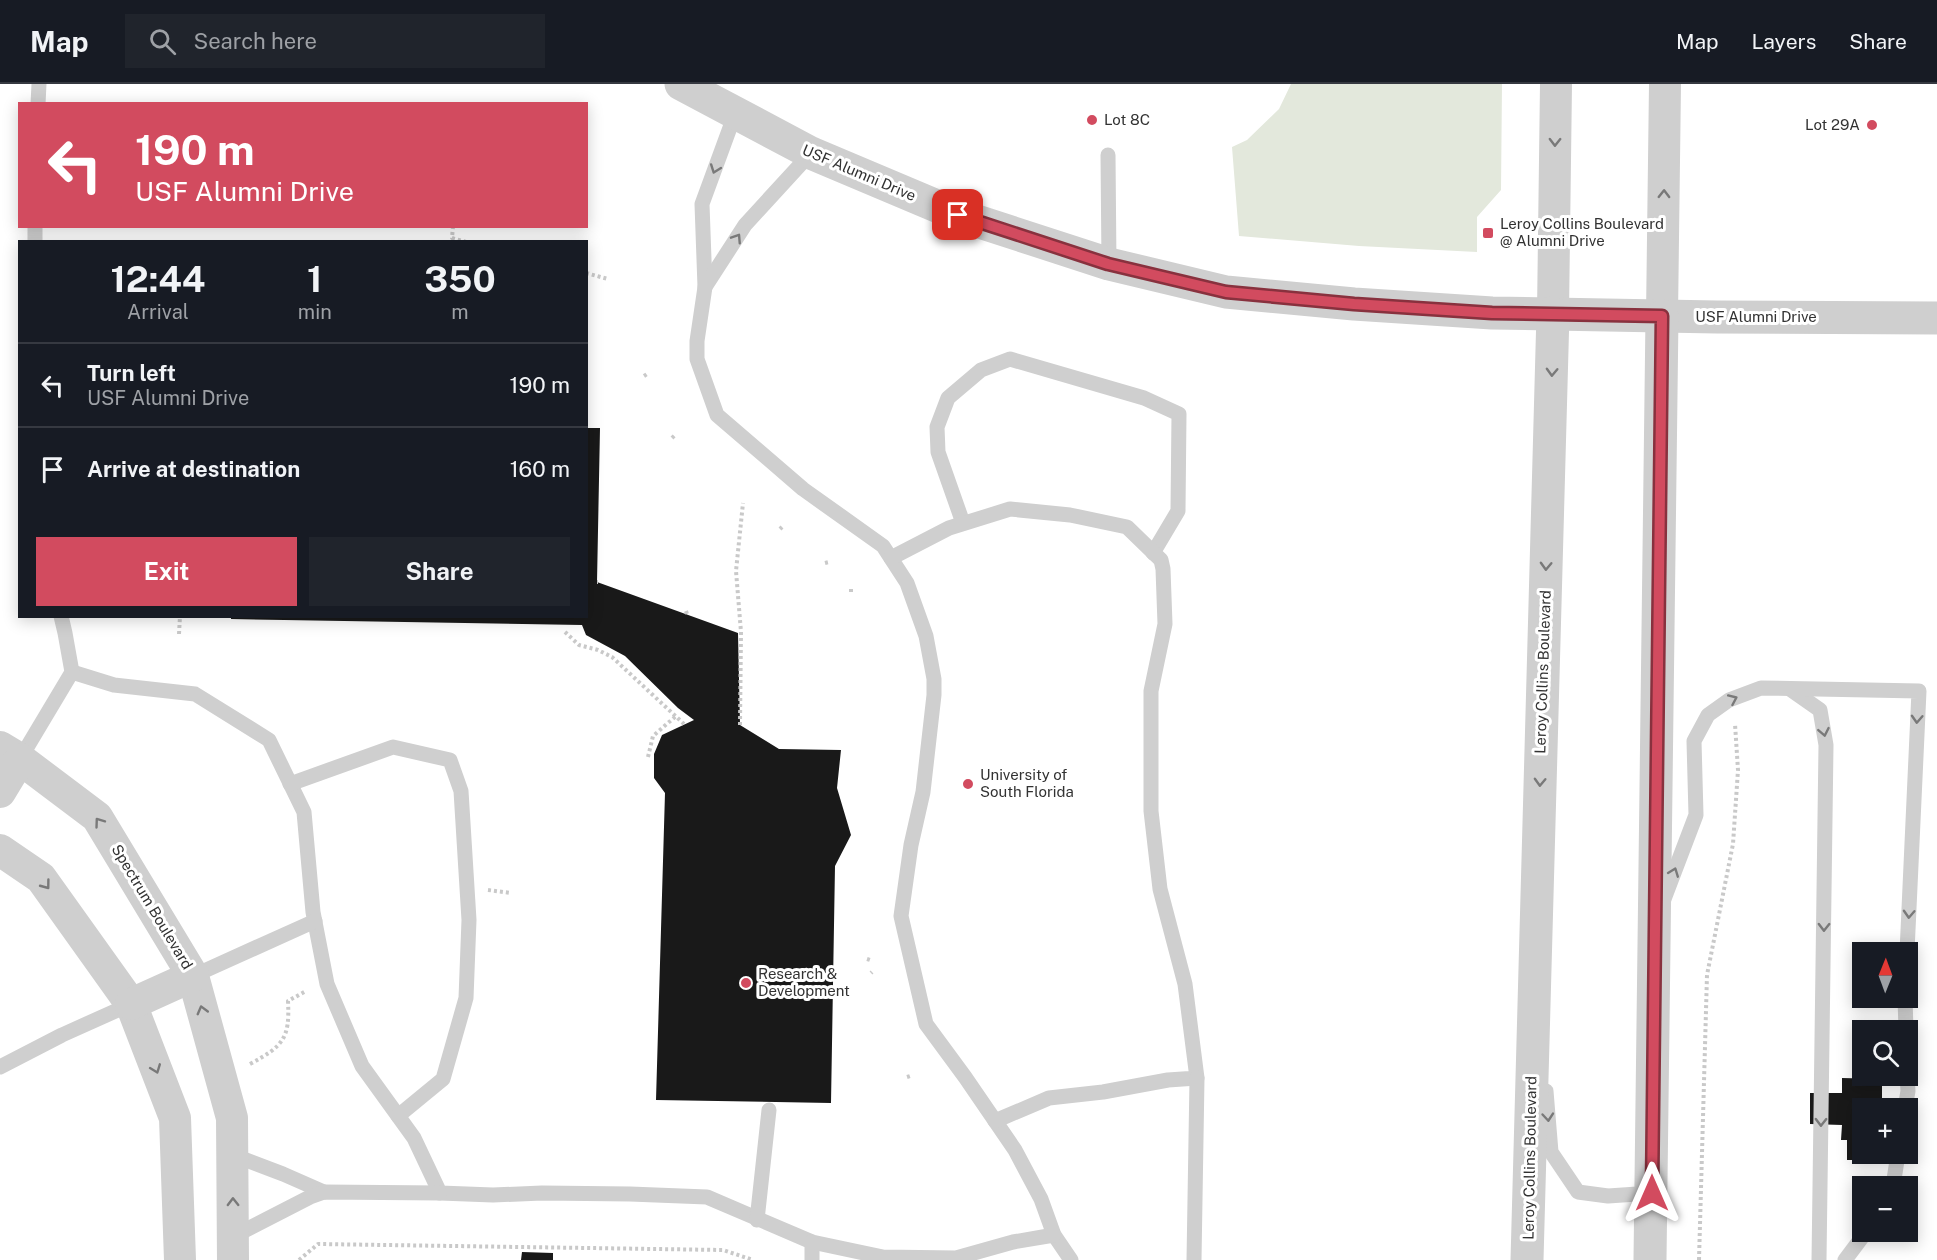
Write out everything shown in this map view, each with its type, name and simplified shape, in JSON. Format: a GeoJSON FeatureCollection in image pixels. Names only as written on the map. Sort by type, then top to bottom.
{"type":"FeatureCollection","features":[{"type":"Feature","properties":{"kind":"street","name":"USF Alumni Drive"},"geometry":{"type":"LineString","coordinates":[[681,84],[811,153],[958,215],[1108,264],[1226,292],[1354,304],[1492,313],[1937,318]]}},
{"type":"Feature","properties":{"kind":"street","name":"Leroy Collins Boulevard"},"geometry":{"type":"LineString","coordinates":[[1527,1260],[1553,313],[1556,84]]}},
{"type":"Feature","properties":{"kind":"street"},"geometry":{"type":"LineString","coordinates":[[1650,1260],[1665,84]]}},
{"type":"Feature","properties":{"kind":"street"},"geometry":{"type":"LineString","coordinates":[[0,792],[10,753]]}},
{"type":"Feature","properties":{"kind":"street","name":"Spectrum Boulevard"},"geometry":{"type":"LineString","coordinates":[[10,753],[97,817],[193,976],[232,1118],[233,1248]]}},
{"type":"Feature","properties":{"kind":"street"},"geometry":{"type":"LineString","coordinates":[[0,850],[41,878],[131,1004],[175,1118],[180,1260]]}},
{"type":"Feature","properties":{"kind":"street"},"geometry":{"type":"LineString","coordinates":[[131,1004],[193,976]]}},
{"type":"Feature","properties":{"kind":"lane"},"geometry":{"type":"LineString","coordinates":[[38,102],[39,84]]}},
{"type":"Feature","properties":{"kind":"lane"},"geometry":{"type":"LineString","coordinates":[[735,114],[702,204],[705,287],[697,341],[697,358],[717,415],[803,489],[883,546],[907,583],[926,636],[934,679],[923,792],[911,845],[901,916],[926,1024],[1015,1150],[1041,1199],[1054,1235],[1071,1260]]}},
{"type":"Feature","properties":{"kind":"lane"},"geometry":{"type":"LineString","coordinates":[[705,287],[745,225],[811,153]]}},
{"type":"Feature","properties":{"kind":"lane"},"geometry":{"type":"LineString","coordinates":[[1108,154],[1108,264]]}},
{"type":"Feature","properties":{"kind":"lane"},"geometry":{"type":"LineString","coordinates":[[963,523],[938,453],[937,427],[948,398],[981,370],[1011,359],[1143,398],[1179,414],[1178,511],[1153,553]]}},
{"type":"Feature","properties":{"kind":"lane"},"geometry":{"type":"LineString","coordinates":[[891,558],[949,528],[1010,509],[1070,515],[1127,527],[1161,560],[1165,624],[1151,691],[1151,811],[1160,889],[1185,984],[1197,1078],[1194,1260]]}},
{"type":"Feature","properties":{"kind":"lane"},"geometry":{"type":"LineString","coordinates":[[10,753],[72,672],[61,618]]}},
{"type":"Feature","properties":{"kind":"lane"},"geometry":{"type":"LineString","coordinates":[[72,672],[114,685],[195,694],[270,740],[304,812],[315,921],[327,984],[362,1066],[414,1138],[440,1193]]}},
{"type":"Feature","properties":{"kind":"lane"},"geometry":{"type":"LineString","coordinates":[[1654,927],[1696,815],[1694,741],[1708,715],[1729,699],[1761,688],[1919,690],[1907,942]]}},
{"type":"Feature","properties":{"kind":"lane"},"geometry":{"type":"LineString","coordinates":[[1791,689],[1820,710],[1826,745],[1819,1260]]}},
{"type":"Feature","properties":{"kind":"lane"},"geometry":{"type":"LineString","coordinates":[[290,784],[393,747],[450,760],[461,791],[469,920],[466,998],[443,1079],[398,1116]]}},
{"type":"Feature","properties":{"kind":"lane"},"geometry":{"type":"LineString","coordinates":[[193,976],[315,921]]}},
{"type":"Feature","properties":{"kind":"lane"},"geometry":{"type":"LineString","coordinates":[[1535,954],[1551,1152],[1578,1191],[1608,1196],[1652,1193]]}},
{"type":"Feature","properties":{"kind":"lane"},"geometry":{"type":"LineString","coordinates":[[0,1067],[62,1035],[131,1004]]}},
{"type":"Feature","properties":{"kind":"lane"},"geometry":{"type":"LineString","coordinates":[[995,1121],[1049,1098],[1103,1092],[1167,1080],[1197,1078]]}},
{"type":"Feature","properties":{"kind":"lane"},"geometry":{"type":"LineString","coordinates":[[757,1220],[769,1110]]}},
{"type":"Feature","properties":{"kind":"lane"},"geometry":{"type":"LineString","coordinates":[[233,1155],[283,1173],[324,1192]]}},
{"type":"Feature","properties":{"kind":"lane"},"geometry":{"type":"LineString","coordinates":[[233,1248],[310,1197],[324,1192],[493,1195],[630,1194],[707,1197],[812,1242],[883,1257],[956,1258],[1013,1242],[1054,1235]]}},
{"type":"Feature","properties":{"kind":"lane"},"geometry":{"type":"LineString","coordinates":[[812,1242],[812,1260]]}},
{"type":"Feature","properties":{"kind":"lane"},"geometry":{"type":"LineString","coordinates":[[1845,1260],[1858,1242]]}},
{"type":"Feature","properties":{"kind":"path"},"geometry":{"type":"LineString","coordinates":[[453,228],[452,238],[459,240]]}},
{"type":"Feature","properties":{"kind":"path"},"geometry":{"type":"LineString","coordinates":[[588,274],[608,279]]}},
{"type":"Feature","properties":{"kind":"path"},"geometry":{"type":"LineString","coordinates":[[740,725],[741,632],[736,572],[743,503]]}},
{"type":"Feature","properties":{"kind":"path"},"geometry":{"type":"LineString","coordinates":[[180,618],[180,633]]}},
{"type":"Feature","properties":{"kind":"path"},"geometry":{"type":"LineString","coordinates":[[565,632],[579,645],[612,657],[684,724]]}},
{"type":"Feature","properties":{"kind":"path"},"geometry":{"type":"LineString","coordinates":[[648,756],[653,736],[675,716]]}},
{"type":"Feature","properties":{"kind":"path"},"geometry":{"type":"LineString","coordinates":[[1699,1260],[1707,975],[1733,844],[1738,770],[1735,724]]}},
{"type":"Feature","properties":{"kind":"path"},"geometry":{"type":"LineString","coordinates":[[484,890],[512,893]]}},
{"type":"Feature","properties":{"kind":"path"},"geometry":{"type":"LineString","coordinates":[[250,1064],[270,1053],[284,1039],[287,1028],[288,1001],[310,989]]}},
{"type":"Feature","properties":{"kind":"path"},"geometry":{"type":"LineString","coordinates":[[299,1260],[318,1244],[723,1250],[753,1260]]}},
{"type":"Feature","properties":{"kind":"shaded area"},"geometry":{"type":"Polygon","coordinates":[[[1291,84],[1502,84],[1501,190],[1477,217],[1477,252],[1359,246],[1239,236],[1232,147],[1247,140],[1279,109],[1291,84]]]}},
{"type":"Feature","properties":{"kind":"building","name":"Research & Development"},"geometry":{"type":"Polygon","coordinates":[[[588,428],[600,428],[597,582],[738,633],[740,725],[779,749],[841,750],[837,788],[851,835],[835,866],[831,1103],[656,1100],[665,793],[654,778],[654,754],[662,735],[694,720],[678,708],[625,656],[586,635],[582,625],[231,619],[588,618],[588,428]]]}},
{"type":"Feature","properties":{"kind":"building"},"geometry":{"type":"Polygon","coordinates":[[[1842,1078],[1852,1078],[1852,1086],[1882,1086],[1882,1098],[1852,1098],[1852,1160],[1847,1160],[1847,1140],[1841,1140],[1842,1125],[1810,1124],[1810,1093],[1842,1093],[1842,1078]]]}},
{"type":"Feature","properties":{"kind":"building"},"geometry":{"type":"Polygon","coordinates":[[[522,1252],[553,1253],[553,1260],[521,1260],[522,1252]]]}},
{"type":"Feature","properties":{"kind":"place","name":"Lot 8C"},"geometry":{"type":"Point","coordinates":[1092,120]}},
{"type":"Feature","properties":{"kind":"place","name":"Lot 29A"},"geometry":{"type":"Point","coordinates":[1872,125]}},
{"type":"Feature","properties":{"kind":"place","name":"Leroy Collins Boulevard @ Alumni Drive"},"geometry":{"type":"Point","coordinates":[1488,233]}},
{"type":"Feature","properties":{"kind":"place","name":"University of South Florida"},"geometry":{"type":"Point","coordinates":[968,784]}},
{"type":"Feature","properties":{"kind":"place","name":"Research & Development"},"geometry":{"type":"Point","coordinates":[746,983]}},
{"type":"Feature","properties":{"kind":"route"},"geometry":{"type":"LineString","coordinates":[[958,215],[1108,264],[1226,292],[1354,304],[1492,313],[1662,316],[1652,1193]]}}]}
